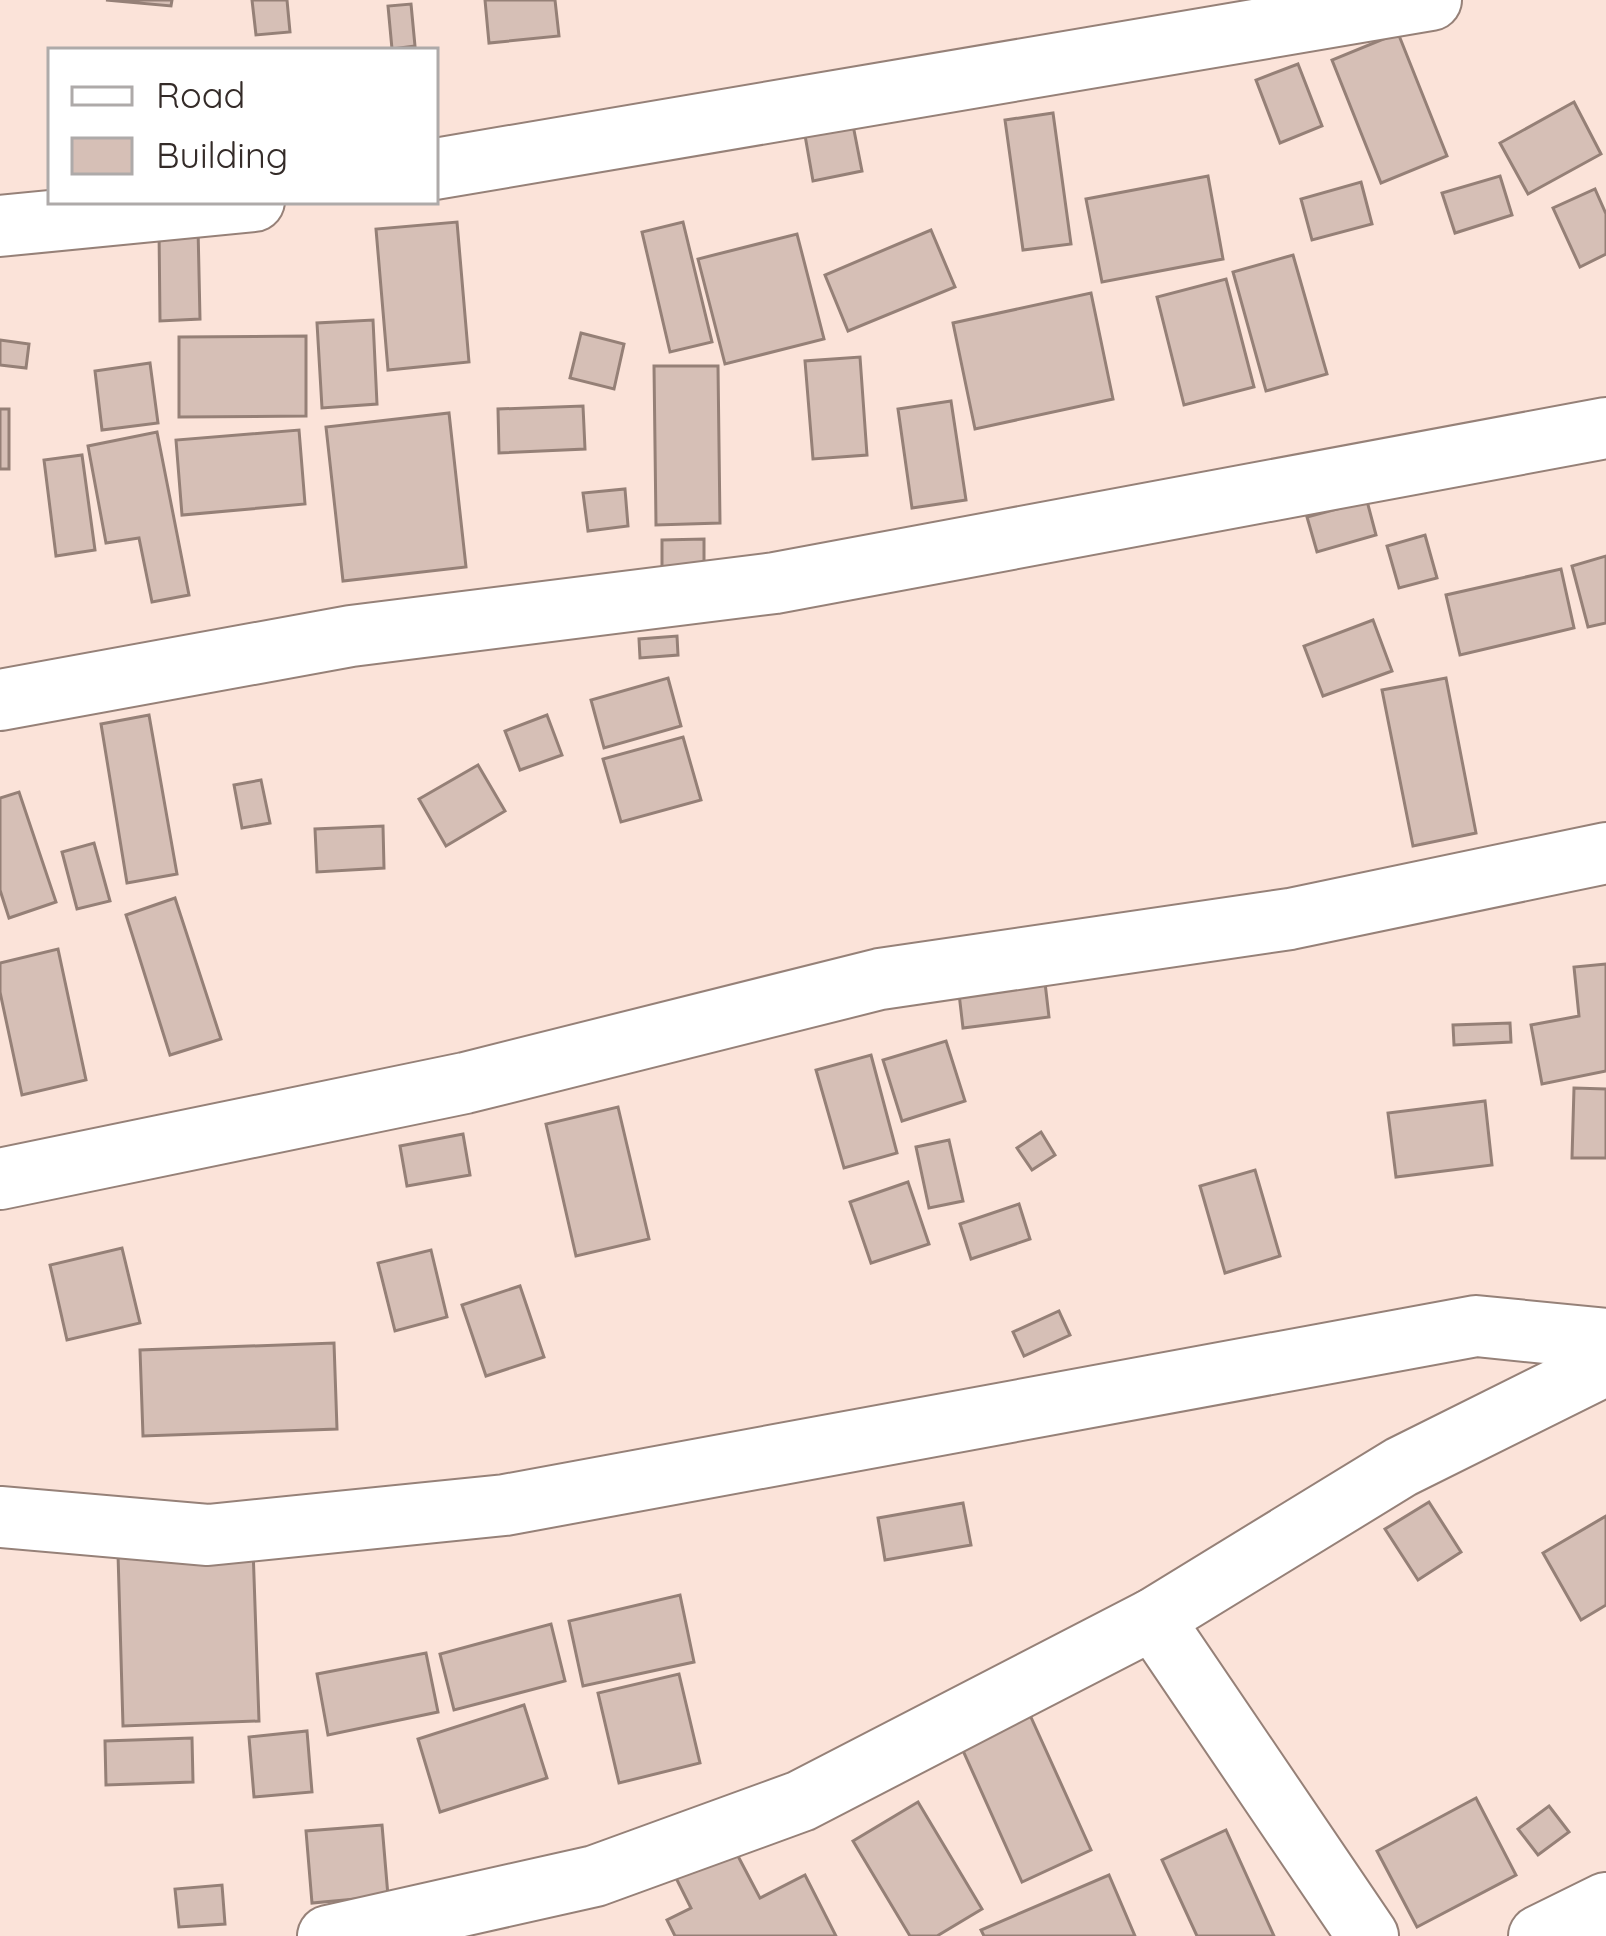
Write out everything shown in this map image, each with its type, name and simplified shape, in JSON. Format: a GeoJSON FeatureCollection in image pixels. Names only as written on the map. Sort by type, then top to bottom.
{"type":"FeatureCollection","features":[{"type":"Feature","properties":{"kind":"street"},"geometry":{"type":"LineString","coordinates":[[438,168],[1431,0]]}},
{"type":"Feature","properties":{"kind":"street"},"geometry":{"type":"LineString","coordinates":[[0,226],[224,204]]}},
{"type":"Feature","properties":{"kind":"street"},"geometry":{"type":"LineString","coordinates":[[0,700],[351,636],[775,583],[1606,428]]}},
{"type":"Feature","properties":{"kind":"street"},"geometry":{"type":"LineString","coordinates":[[0,1179],[465,1083],[880,979],[1290,919],[1606,853]]}},
{"type":"Feature","properties":{"kind":"street"},"geometry":{"type":"LineString","coordinates":[[0,1517],[208,1535],[505,1505],[1476,1326],[1606,1339]]}},
{"type":"Feature","properties":{"kind":"street"},"geometry":{"type":"LineString","coordinates":[[328,1936],[595,1876],[801,1801],[1153,1619],[1401,1468],[1606,1365]]}},
{"type":"Feature","properties":{"kind":"street"},"geometry":{"type":"LineString","coordinates":[[1153,1619],[1368,1936]]}},
{"type":"Feature","properties":{"kind":"street"},"geometry":{"type":"LineString","coordinates":[[1539,1936],[1606,1903]]}},
{"type":"Feature","properties":{"kind":"building"},"geometry":{"type":"Polygon","coordinates":[[[106,0],[172,0],[171,6],[106,0]]]}},
{"type":"Feature","properties":{"kind":"building"},"geometry":{"type":"Polygon","coordinates":[[[252,0],[287,0],[290,32],[256,35],[252,0]]]}},
{"type":"Feature","properties":{"kind":"building"},"geometry":{"type":"Polygon","coordinates":[[[485,0],[555,0],[559,36],[489,43],[485,0]]]}},
{"type":"Feature","properties":{"kind":"building"},"geometry":{"type":"Polygon","coordinates":[[[411,4],[415,46],[392,48],[388,6],[411,4]]]}},
{"type":"Feature","properties":{"kind":"building"},"geometry":{"type":"Polygon","coordinates":[[[1398,33],[1447,156],[1381,183],[1332,60],[1398,33]]]}},
{"type":"Feature","properties":{"kind":"building"},"geometry":{"type":"Polygon","coordinates":[[[1298,64],[1322,126],[1280,143],[1256,80],[1298,64]]]}},
{"type":"Feature","properties":{"kind":"building"},"geometry":{"type":"Polygon","coordinates":[[[1574,102],[1601,154],[1528,194],[1500,143],[1574,102]]]}},
{"type":"Feature","properties":{"kind":"building"},"geometry":{"type":"Polygon","coordinates":[[[1053,113],[1071,244],[1023,250],[1005,120],[1053,113]]]}},
{"type":"Feature","properties":{"kind":"building"},"geometry":{"type":"Polygon","coordinates":[[[851,115],[862,171],[813,181],[803,124],[851,115]]]}},
{"type":"Feature","properties":{"kind":"building"},"geometry":{"type":"Polygon","coordinates":[[[1208,176],[1223,259],[1102,282],[1086,199],[1208,176]]]}},
{"type":"Feature","properties":{"kind":"building"},"geometry":{"type":"Polygon","coordinates":[[[1500,176],[1512,215],[1455,233],[1442,193],[1500,176]]]}},
{"type":"Feature","properties":{"kind":"building"},"geometry":{"type":"Polygon","coordinates":[[[1361,182],[1372,224],[1312,240],[1301,199],[1361,182]]]}},
{"type":"Feature","properties":{"kind":"building"},"geometry":{"type":"Polygon","coordinates":[[[1595,189],[1606,214],[1606,254],[1580,267],[1553,208],[1595,189]]]}},
{"type":"Feature","properties":{"kind":"building"},"geometry":{"type":"Polygon","coordinates":[[[457,222],[469,362],[388,370],[376,229],[457,222]]]}},
{"type":"Feature","properties":{"kind":"building"},"geometry":{"type":"Polygon","coordinates":[[[683,222],[712,342],[670,352],[642,232],[683,222]]]}},
{"type":"Feature","properties":{"kind":"building"},"geometry":{"type":"Polygon","coordinates":[[[198,227],[200,319],[160,321],[159,228],[198,227]]]}},
{"type":"Feature","properties":{"kind":"building"},"geometry":{"type":"Polygon","coordinates":[[[931,230],[955,287],[848,331],[825,275],[931,230]]]}},
{"type":"Feature","properties":{"kind":"building"},"geometry":{"type":"Polygon","coordinates":[[[797,234],[824,339],[725,364],[698,259],[797,234]]]}},
{"type":"Feature","properties":{"kind":"building"},"geometry":{"type":"Polygon","coordinates":[[[1293,255],[1327,374],[1266,391],[1233,272],[1293,255]]]}},
{"type":"Feature","properties":{"kind":"building"},"geometry":{"type":"Polygon","coordinates":[[[1226,279],[1254,387],[1184,405],[1157,297],[1226,279]]]}},
{"type":"Feature","properties":{"kind":"building"},"geometry":{"type":"Polygon","coordinates":[[[1091,293],[1113,399],[975,429],[953,323],[1091,293]]]}},
{"type":"Feature","properties":{"kind":"building"},"geometry":{"type":"Polygon","coordinates":[[[373,320],[377,404],[322,408],[317,323],[373,320]]]}},
{"type":"Feature","properties":{"kind":"building"},"geometry":{"type":"Polygon","coordinates":[[[581,333],[624,344],[614,389],[570,378],[581,333]]]}},
{"type":"Feature","properties":{"kind":"building"},"geometry":{"type":"Polygon","coordinates":[[[306,336],[306,416],[179,417],[179,337],[306,336]]]}},
{"type":"Feature","properties":{"kind":"building"},"geometry":{"type":"Polygon","coordinates":[[[0,340],[29,344],[26,368],[0,365],[0,340]]]}},
{"type":"Feature","properties":{"kind":"building"},"geometry":{"type":"Polygon","coordinates":[[[860,357],[867,455],[813,459],[805,361],[860,357]]]}},
{"type":"Feature","properties":{"kind":"building"},"geometry":{"type":"Polygon","coordinates":[[[150,363],[158,423],[102,430],[95,371],[150,363]]]}},
{"type":"Feature","properties":{"kind":"building"},"geometry":{"type":"Polygon","coordinates":[[[654,366],[718,366],[720,523],[656,525],[654,366]]]}},
{"type":"Feature","properties":{"kind":"building"},"geometry":{"type":"Polygon","coordinates":[[[951,401],[966,500],[912,508],[898,409],[951,401]]]}},
{"type":"Feature","properties":{"kind":"building"},"geometry":{"type":"Polygon","coordinates":[[[583,406],[585,449],[499,453],[498,409],[583,406]]]}},
{"type":"Feature","properties":{"kind":"building"},"geometry":{"type":"Polygon","coordinates":[[[0,409],[9,409],[9,469],[0,469],[0,409]]]}},
{"type":"Feature","properties":{"kind":"building"},"geometry":{"type":"Polygon","coordinates":[[[449,413],[466,567],[343,581],[326,427],[449,413]]]}},
{"type":"Feature","properties":{"kind":"building"},"geometry":{"type":"Polygon","coordinates":[[[299,430],[305,504],[182,515],[176,440],[299,430]]]}},
{"type":"Feature","properties":{"kind":"building"},"geometry":{"type":"Polygon","coordinates":[[[157,432],[189,595],[152,602],[139,538],[106,543],[88,446],[157,432]]]}},
{"type":"Feature","properties":{"kind":"building"},"geometry":{"type":"Polygon","coordinates":[[[82,455],[95,550],[56,556],[44,460],[82,455]]]}},
{"type":"Feature","properties":{"kind":"building"},"geometry":{"type":"Polygon","coordinates":[[[625,489],[628,526],[588,531],[583,493],[625,489]]]}},
{"type":"Feature","properties":{"kind":"building"},"geometry":{"type":"Polygon","coordinates":[[[1367,501],[1376,535],[1317,552],[1307,517],[1367,501]]]}},
{"type":"Feature","properties":{"kind":"building"},"geometry":{"type":"Polygon","coordinates":[[[1425,535],[1437,578],[1399,588],[1387,546],[1425,535]]]}},
{"type":"Feature","properties":{"kind":"building"},"geometry":{"type":"Polygon","coordinates":[[[704,539],[704,571],[662,571],[662,540],[704,539]]]}},
{"type":"Feature","properties":{"kind":"building"},"geometry":{"type":"Polygon","coordinates":[[[1606,556],[1606,623],[1588,627],[1572,566],[1606,556]]]}},
{"type":"Feature","properties":{"kind":"building"},"geometry":{"type":"Polygon","coordinates":[[[1561,569],[1574,628],[1460,655],[1446,595],[1561,569]]]}},
{"type":"Feature","properties":{"kind":"building"},"geometry":{"type":"Polygon","coordinates":[[[1373,620],[1392,671],[1323,696],[1304,646],[1373,620]]]}},
{"type":"Feature","properties":{"kind":"building"},"geometry":{"type":"Polygon","coordinates":[[[677,636],[678,655],[640,658],[639,639],[677,636]]]}},
{"type":"Feature","properties":{"kind":"building"},"geometry":{"type":"Polygon","coordinates":[[[668,678],[681,726],[604,748],[591,700],[668,678]]]}},
{"type":"Feature","properties":{"kind":"building"},"geometry":{"type":"Polygon","coordinates":[[[1446,678],[1476,833],[1413,846],[1382,690],[1446,678]]]}},
{"type":"Feature","properties":{"kind":"building"},"geometry":{"type":"Polygon","coordinates":[[[149,715],[177,874],[127,883],[101,724],[149,715]]]}},
{"type":"Feature","properties":{"kind":"building"},"geometry":{"type":"Polygon","coordinates":[[[547,715],[562,755],[520,770],[505,731],[547,715]]]}},
{"type":"Feature","properties":{"kind":"building"},"geometry":{"type":"Polygon","coordinates":[[[683,737],[701,800],[621,822],[603,759],[683,737]]]}},
{"type":"Feature","properties":{"kind":"building"},"geometry":{"type":"Polygon","coordinates":[[[478,765],[505,811],[446,846],[419,799],[478,765]]]}},
{"type":"Feature","properties":{"kind":"building"},"geometry":{"type":"Polygon","coordinates":[[[261,780],[270,823],[242,828],[234,785],[261,780]]]}},
{"type":"Feature","properties":{"kind":"building"},"geometry":{"type":"Polygon","coordinates":[[[19,792],[56,902],[9,918],[0,890],[0,798],[19,792]]]}},
{"type":"Feature","properties":{"kind":"building"},"geometry":{"type":"Polygon","coordinates":[[[383,826],[384,868],[317,872],[315,829],[383,826]]]}},
{"type":"Feature","properties":{"kind":"building"},"geometry":{"type":"Polygon","coordinates":[[[94,843],[110,901],[77,909],[62,852],[94,843]]]}},
{"type":"Feature","properties":{"kind":"building"},"geometry":{"type":"Polygon","coordinates":[[[175,898],[221,1039],[170,1055],[126,915],[175,898]]]}},
{"type":"Feature","properties":{"kind":"building"},"geometry":{"type":"Polygon","coordinates":[[[58,949],[86,1080],[22,1095],[0,992],[0,963],[58,949]]]}},
{"type":"Feature","properties":{"kind":"building"},"geometry":{"type":"Polygon","coordinates":[[[1606,964],[1606,1071],[1542,1084],[1531,1025],[1579,1016],[1574,967],[1606,964]]]}},
{"type":"Feature","properties":{"kind":"building"},"geometry":{"type":"Polygon","coordinates":[[[1044,974],[1049,1017],[963,1028],[958,985],[1044,974]]]}},
{"type":"Feature","properties":{"kind":"building"},"geometry":{"type":"Polygon","coordinates":[[[1510,1023],[1511,1042],[1454,1045],[1453,1025],[1510,1023]]]}},
{"type":"Feature","properties":{"kind":"building"},"geometry":{"type":"Polygon","coordinates":[[[946,1041],[965,1101],[902,1121],[883,1060],[946,1041]]]}},
{"type":"Feature","properties":{"kind":"building"},"geometry":{"type":"Polygon","coordinates":[[[871,1055],[897,1153],[844,1168],[816,1070],[871,1055]]]}},
{"type":"Feature","properties":{"kind":"building"},"geometry":{"type":"Polygon","coordinates":[[[1574,1088],[1606,1089],[1606,1158],[1572,1158],[1574,1088]]]}},
{"type":"Feature","properties":{"kind":"building"},"geometry":{"type":"Polygon","coordinates":[[[1485,1101],[1492,1165],[1396,1177],[1388,1113],[1485,1101]]]}},
{"type":"Feature","properties":{"kind":"building"},"geometry":{"type":"Polygon","coordinates":[[[618,1107],[649,1239],[576,1256],[546,1124],[618,1107]]]}},
{"type":"Feature","properties":{"kind":"building"},"geometry":{"type":"Polygon","coordinates":[[[1041,1132],[1055,1155],[1032,1170],[1017,1148],[1041,1132]]]}},
{"type":"Feature","properties":{"kind":"building"},"geometry":{"type":"Polygon","coordinates":[[[463,1134],[470,1175],[407,1186],[400,1146],[463,1134]]]}},
{"type":"Feature","properties":{"kind":"building"},"geometry":{"type":"Polygon","coordinates":[[[949,1140],[963,1201],[929,1208],[916,1147],[949,1140]]]}},
{"type":"Feature","properties":{"kind":"building"},"geometry":{"type":"Polygon","coordinates":[[[1255,1170],[1280,1256],[1225,1273],[1200,1186],[1255,1170]]]}},
{"type":"Feature","properties":{"kind":"building"},"geometry":{"type":"Polygon","coordinates":[[[908,1182],[929,1244],[871,1263],[850,1202],[908,1182]]]}},
{"type":"Feature","properties":{"kind":"building"},"geometry":{"type":"Polygon","coordinates":[[[1019,1204],[1030,1239],[971,1259],[960,1224],[1019,1204]]]}},
{"type":"Feature","properties":{"kind":"building"},"geometry":{"type":"Polygon","coordinates":[[[122,1248],[140,1323],[67,1340],[50,1265],[122,1248]]]}},
{"type":"Feature","properties":{"kind":"building"},"geometry":{"type":"Polygon","coordinates":[[[431,1250],[447,1317],[395,1331],[378,1263],[431,1250]]]}},
{"type":"Feature","properties":{"kind":"building"},"geometry":{"type":"Polygon","coordinates":[[[520,1286],[544,1357],[486,1376],[462,1305],[520,1286]]]}},
{"type":"Feature","properties":{"kind":"building"},"geometry":{"type":"Polygon","coordinates":[[[1059,1311],[1070,1335],[1024,1356],[1013,1332],[1059,1311]]]}},
{"type":"Feature","properties":{"kind":"building"},"geometry":{"type":"Polygon","coordinates":[[[334,1343],[337,1429],[143,1436],[140,1350],[334,1343]]]}},
{"type":"Feature","properties":{"kind":"building"},"geometry":{"type":"Polygon","coordinates":[[[1429,1502],[1461,1552],[1418,1580],[1385,1529],[1429,1502]]]}},
{"type":"Feature","properties":{"kind":"building"},"geometry":{"type":"Polygon","coordinates":[[[963,1503],[971,1545],[885,1560],[878,1518],[963,1503]]]}},
{"type":"Feature","properties":{"kind":"building"},"geometry":{"type":"Polygon","coordinates":[[[1606,1516],[1606,1605],[1581,1620],[1543,1553],[1606,1516]]]}},
{"type":"Feature","properties":{"kind":"building"},"geometry":{"type":"Polygon","coordinates":[[[253,1548],[259,1721],[123,1726],[118,1554],[253,1548]]]}},
{"type":"Feature","properties":{"kind":"building"},"geometry":{"type":"Polygon","coordinates":[[[680,1595],[694,1662],[583,1686],[569,1621],[680,1595]]]}},
{"type":"Feature","properties":{"kind":"building"},"geometry":{"type":"Polygon","coordinates":[[[551,1624],[565,1681],[454,1710],[440,1654],[551,1624]]]}},
{"type":"Feature","properties":{"kind":"building"},"geometry":{"type":"Polygon","coordinates":[[[426,1653],[438,1712],[328,1735],[317,1674],[426,1653]]]}},
{"type":"Feature","properties":{"kind":"building"},"geometry":{"type":"Polygon","coordinates":[[[679,1674],[700,1763],[619,1783],[598,1693],[679,1674]]]}},
{"type":"Feature","properties":{"kind":"building"},"geometry":{"type":"Polygon","coordinates":[[[1025,1704],[1091,1850],[1022,1882],[956,1735],[1025,1704]]]}},
{"type":"Feature","properties":{"kind":"building"},"geometry":{"type":"Polygon","coordinates":[[[524,1705],[547,1778],[440,1812],[418,1739],[524,1705]]]}},
{"type":"Feature","properties":{"kind":"building"},"geometry":{"type":"Polygon","coordinates":[[[307,1731],[312,1792],[254,1797],[249,1737],[307,1731]]]}},
{"type":"Feature","properties":{"kind":"building"},"geometry":{"type":"Polygon","coordinates":[[[192,1738],[193,1782],[106,1785],[105,1741],[192,1738]]]}},
{"type":"Feature","properties":{"kind":"building"},"geometry":{"type":"Polygon","coordinates":[[[1476,1798],[1516,1875],[1417,1927],[1377,1851],[1476,1798]]]}},
{"type":"Feature","properties":{"kind":"building"},"geometry":{"type":"Polygon","coordinates":[[[918,1802],[982,1909],[937,1936],[910,1936],[853,1841],[918,1802]]]}},
{"type":"Feature","properties":{"kind":"building"},"geometry":{"type":"Polygon","coordinates":[[[1549,1806],[1569,1832],[1538,1855],[1518,1829],[1549,1806]]]}},
{"type":"Feature","properties":{"kind":"building"},"geometry":{"type":"Polygon","coordinates":[[[382,1825],[388,1896],[312,1903],[306,1831],[382,1825]]]}},
{"type":"Feature","properties":{"kind":"building"},"geometry":{"type":"Polygon","coordinates":[[[1226,1830],[1274,1936],[1197,1936],[1162,1860],[1226,1830]]]}},
{"type":"Feature","properties":{"kind":"building"},"geometry":{"type":"Polygon","coordinates":[[[729,1839],[760,1898],[805,1875],[836,1936],[675,1936],[667,1920],[691,1908],[671,1868],[729,1839]]]}},
{"type":"Feature","properties":{"kind":"building"},"geometry":{"type":"Polygon","coordinates":[[[1109,1875],[1135,1936],[984,1936],[981,1930],[1109,1875]]]}},
{"type":"Feature","properties":{"kind":"building"},"geometry":{"type":"Polygon","coordinates":[[[222,1885],[225,1924],[179,1927],[175,1889],[222,1885]]]}}]}
